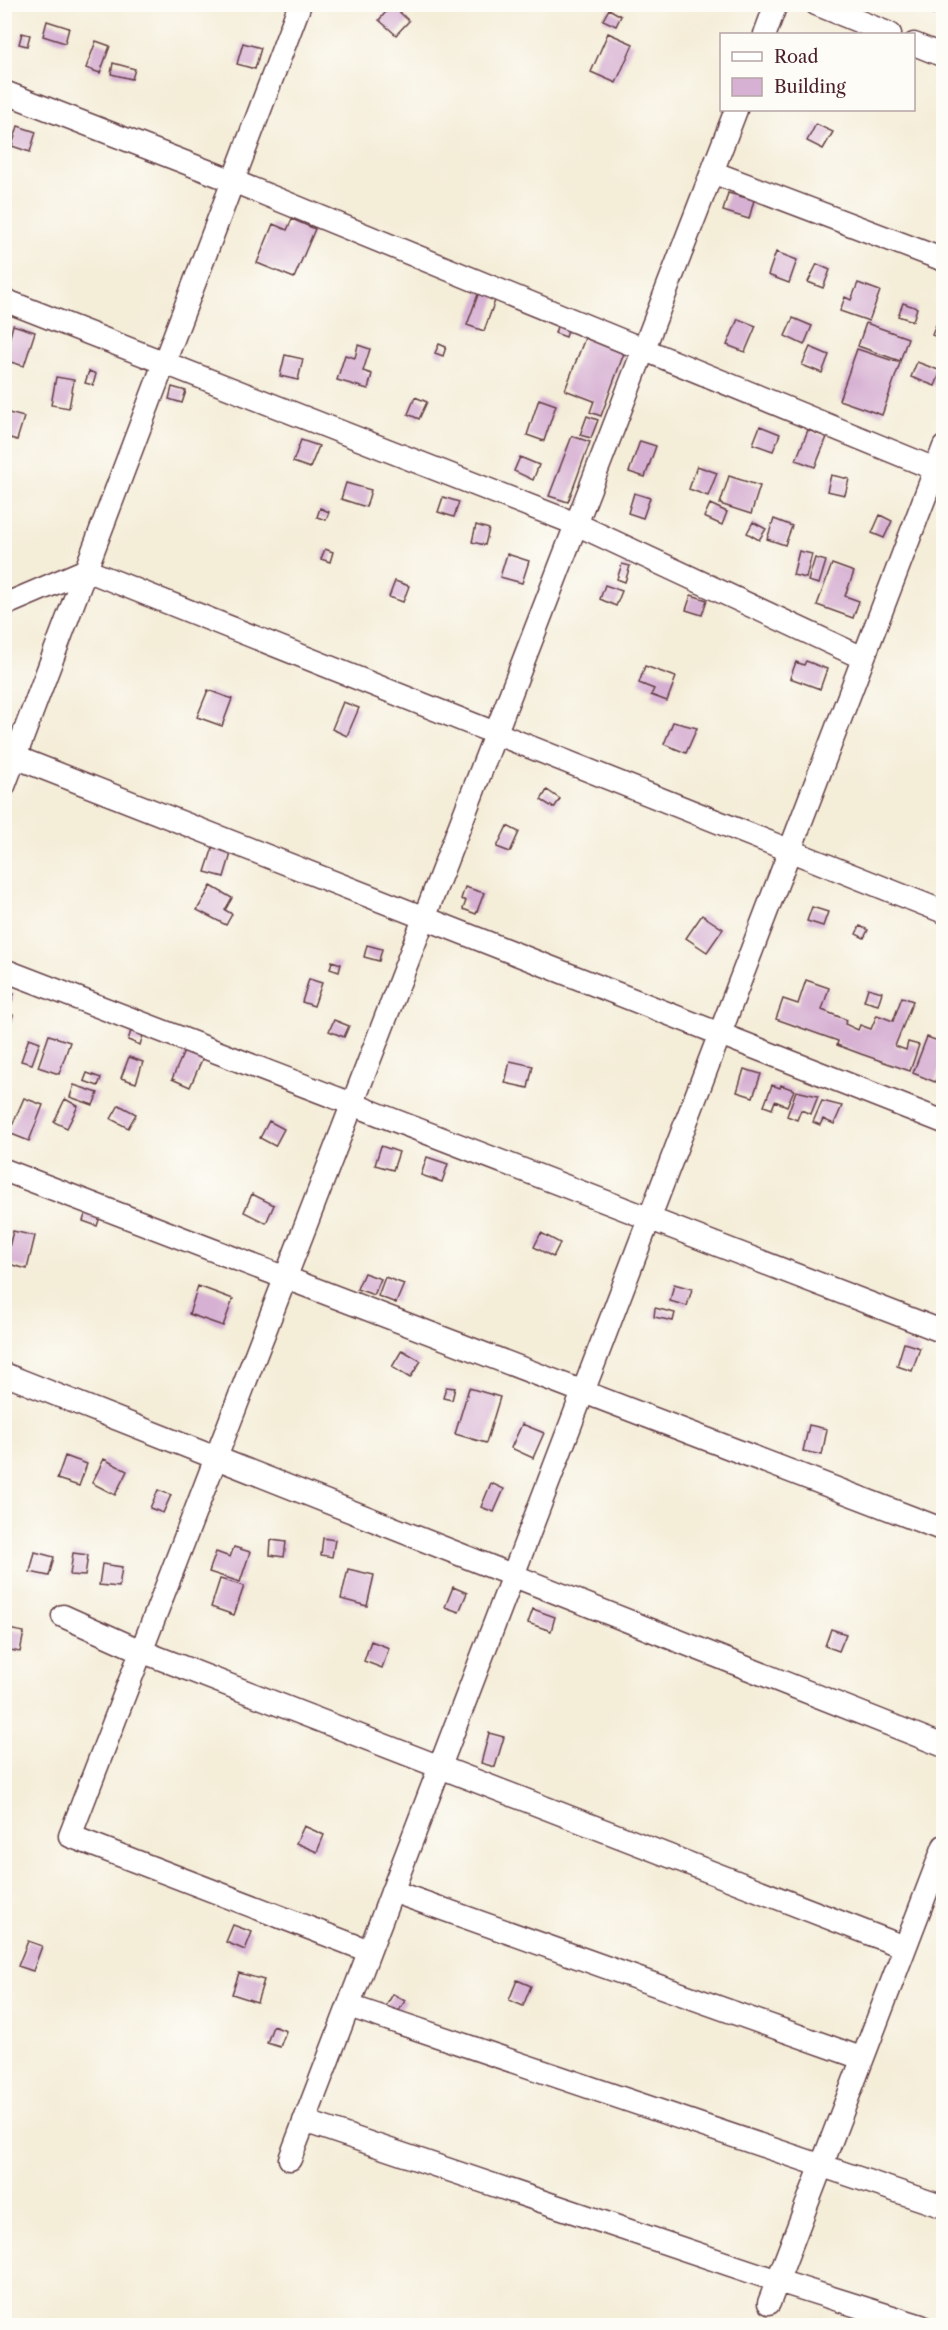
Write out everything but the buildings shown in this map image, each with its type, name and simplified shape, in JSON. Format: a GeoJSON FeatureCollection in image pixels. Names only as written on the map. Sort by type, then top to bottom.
{"type":"FeatureCollection","features":[{"type":"Feature","properties":{"kind":"street"},"geometry":{"type":"LineString","coordinates":[[4,786],[300,4]]}},
{"type":"Feature","properties":{"kind":"street"},"geometry":{"type":"LineString","coordinates":[[765,33],[776,4]]}},
{"type":"Feature","properties":{"kind":"street"},"geometry":{"type":"LineString","coordinates":[[816,4],[888,33]]}},
{"type":"Feature","properties":{"kind":"street"},"geometry":{"type":"LineString","coordinates":[[915,44],[944,56]]}},
{"type":"Feature","properties":{"kind":"street"},"geometry":{"type":"LineString","coordinates":[[4,92],[233,181],[935,470]]}},
{"type":"Feature","properties":{"kind":"street"},"geometry":{"type":"LineString","coordinates":[[369,1951],[70,1836],[736,111]]}},
{"type":"Feature","properties":{"kind":"street"},"geometry":{"type":"LineString","coordinates":[[712,172],[944,260]]}},
{"type":"Feature","properties":{"kind":"street"},"geometry":{"type":"LineString","coordinates":[[4,300],[165,361],[576,524],[863,658]]}},
{"type":"Feature","properties":{"kind":"street"},"geometry":{"type":"LineString","coordinates":[[290,2159],[944,447]]}},
{"type":"Feature","properties":{"kind":"street"},"geometry":{"type":"LineString","coordinates":[[4,605],[86,570],[944,912]]}},
{"type":"Feature","properties":{"kind":"street"},"geometry":{"type":"LineString","coordinates":[[15,757],[944,1122]]}},
{"type":"Feature","properties":{"kind":"street"},"geometry":{"type":"LineString","coordinates":[[4,970],[944,1332]]}},
{"type":"Feature","properties":{"kind":"street"},"geometry":{"type":"LineString","coordinates":[[4,1170],[944,1530]]}},
{"type":"Feature","properties":{"kind":"street"},"geometry":{"type":"LineString","coordinates":[[4,1374],[944,1746]]}},
{"type":"Feature","properties":{"kind":"street"},"geometry":{"type":"LineString","coordinates":[[63,1616],[141,1651],[904,1947]]}},
{"type":"Feature","properties":{"kind":"street"},"geometry":{"type":"LineString","coordinates":[[769,2303],[944,1846]]}},
{"type":"Feature","properties":{"kind":"street"},"geometry":{"type":"LineString","coordinates":[[392,1891],[861,2058]]}},
{"type":"Feature","properties":{"kind":"street"},"geometry":{"type":"LineString","coordinates":[[349,2006],[944,2207]]}},
{"type":"Feature","properties":{"kind":"street"},"geometry":{"type":"LineString","coordinates":[[304,2121],[778,2281],[921,2325]]}}]}
